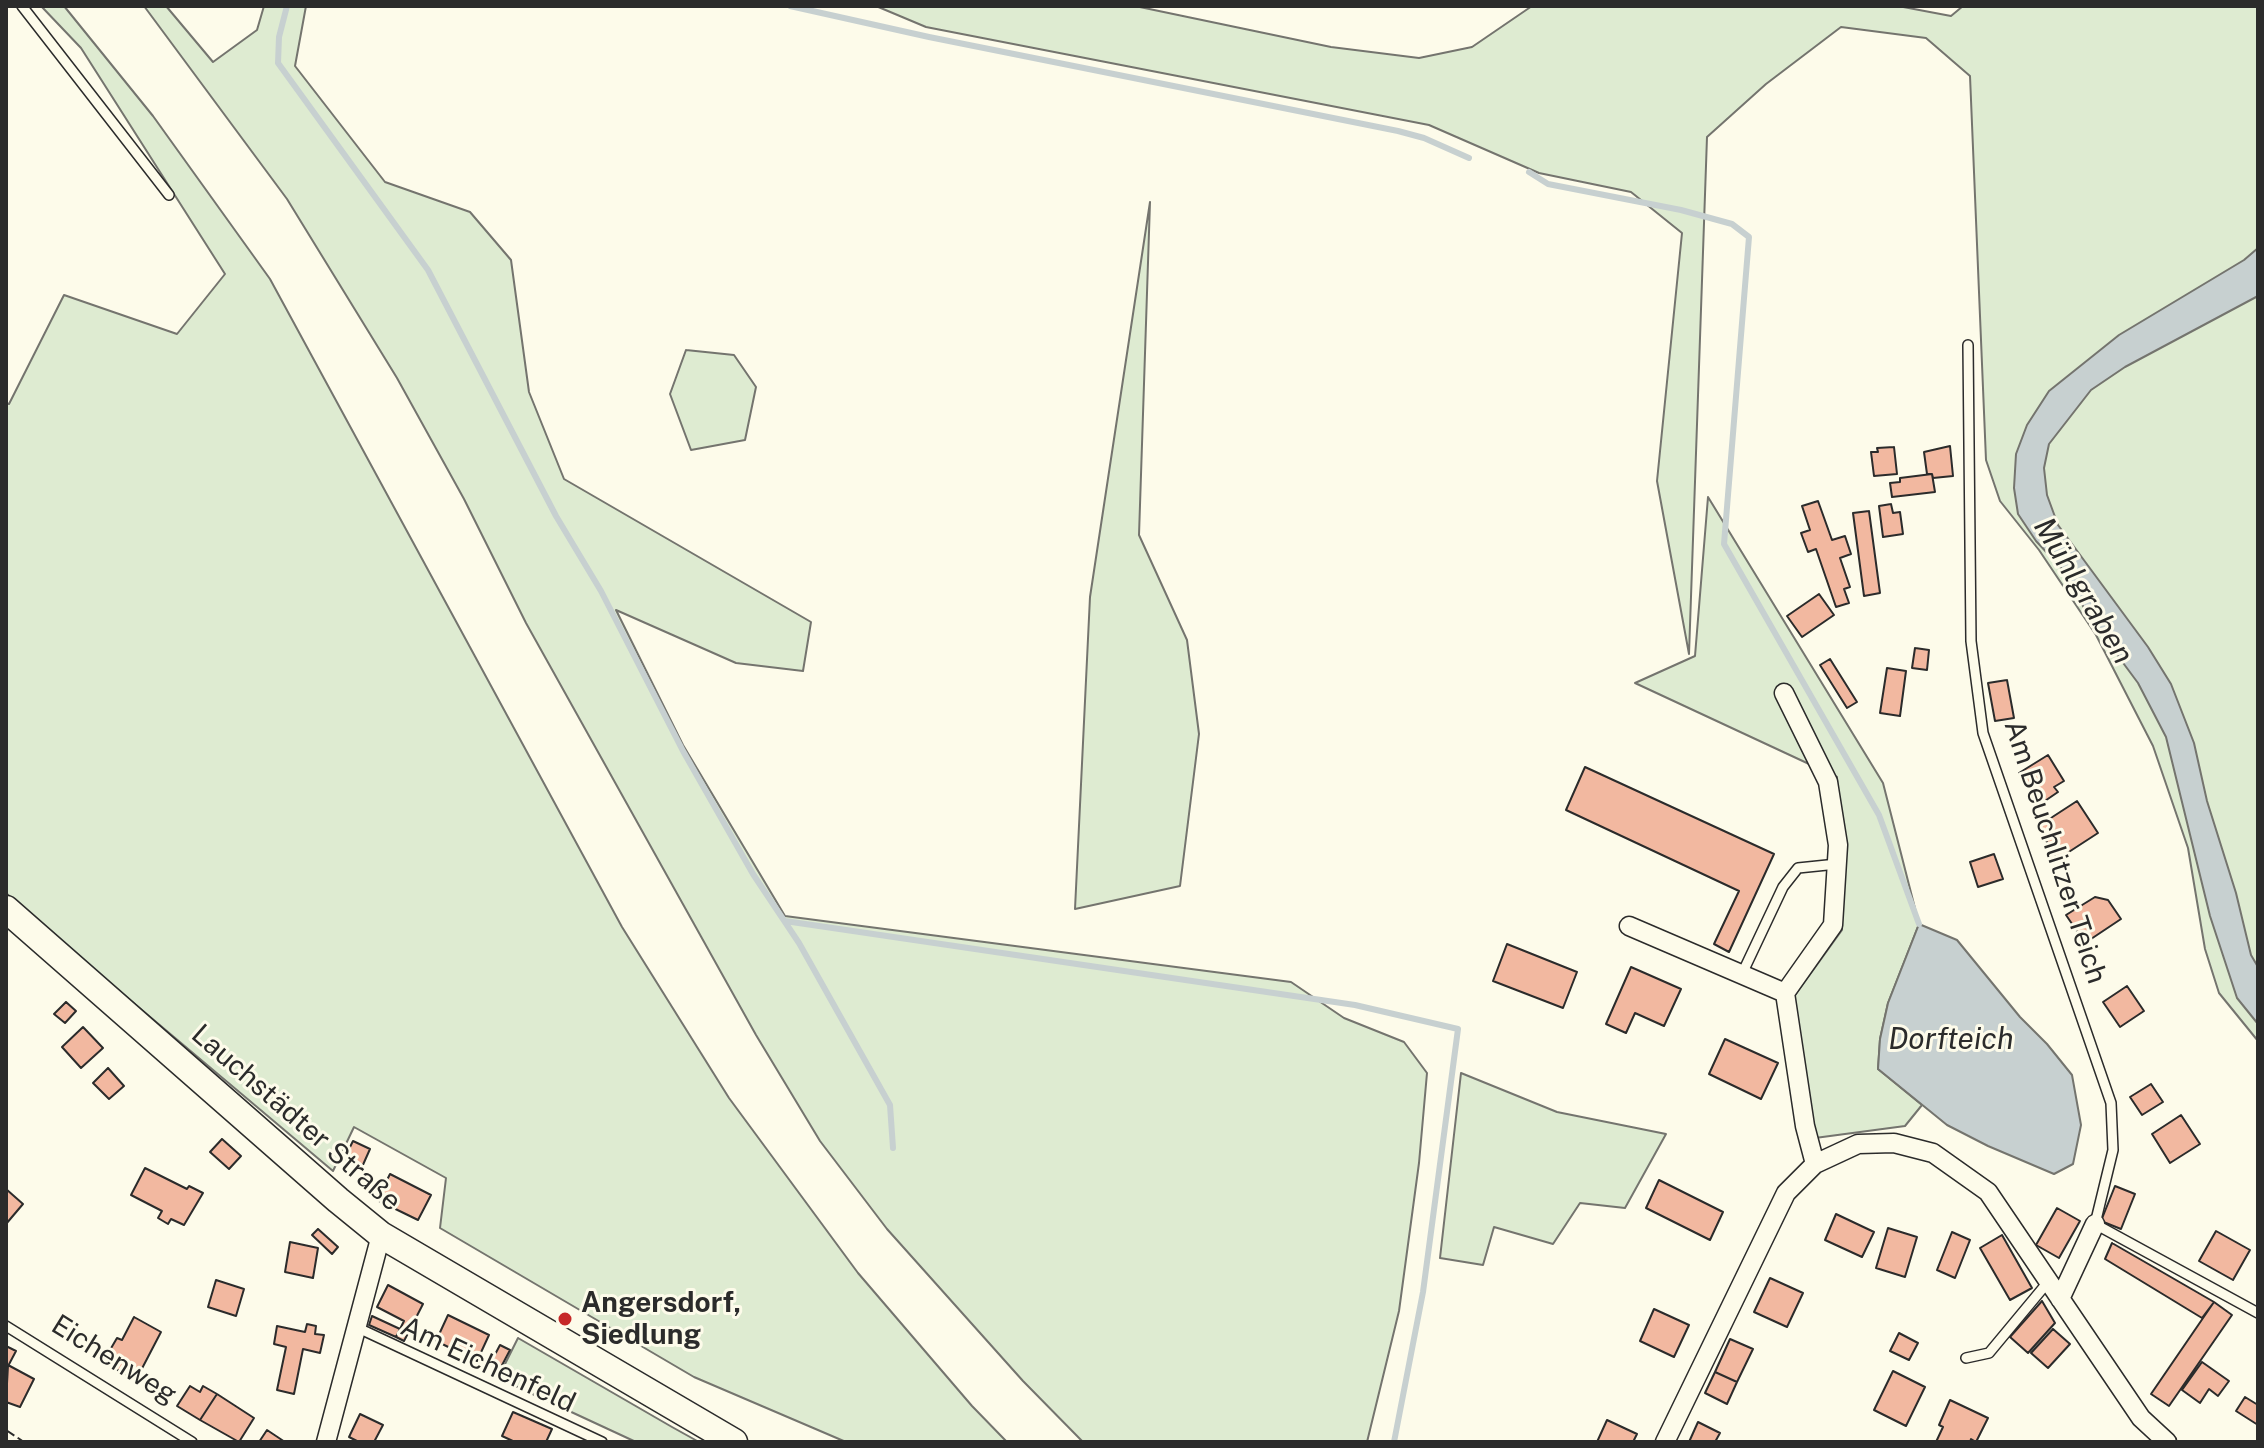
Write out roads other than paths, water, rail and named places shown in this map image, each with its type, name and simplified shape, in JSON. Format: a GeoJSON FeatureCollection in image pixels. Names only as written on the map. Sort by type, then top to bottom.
{"type":"FeatureCollection","features":[{"type":"Feature","properties":{"kind":"main road","name":"Lauchstädter Straße"},"geometry":{"type":"LineString","coordinates":[[6,909],[315,1181],[381,1235],[734,1442]]}},
{"type":"Feature","properties":{"kind":"street"},"geometry":{"type":"LineString","coordinates":[[1784,693],[1828,782],[1838,845],[1833,925],[1785,993],[1805,1126],[1815,1164]]}},
{"type":"Feature","properties":{"kind":"street"},"geometry":{"type":"LineString","coordinates":[[1629,926],[1785,993]]}},
{"type":"Feature","properties":{"kind":"street"},"geometry":{"type":"LineString","coordinates":[[1665,1442],[1786,1193],[1815,1164],[1858,1144],[1894,1143],[1933,1153],[1988,1192],[2141,1418],[2167,1442]]}},
{"type":"Feature","properties":{"kind":"street","name":"Am Beuchlitzer Teich"},"geometry":{"type":"LineString","coordinates":[[2060,1299],[2095,1224]]}},
{"type":"Feature","properties":{"kind":"street"},"geometry":{"type":"LineString","coordinates":[[326,1442],[381,1235]]}},
{"type":"Feature","properties":{"kind":"lane"},"geometry":{"type":"LineString","coordinates":[[22,6],[169,195]]}},
{"type":"Feature","properties":{"kind":"lane","name":"Am Beuchlitzer Teich"},"geometry":{"type":"LineString","coordinates":[[1968,345],[1971,641],[1983,733],[2111,1103],[2113,1150],[2095,1224]]}},
{"type":"Feature","properties":{"kind":"lane"},"geometry":{"type":"LineString","coordinates":[[1741,976],[1783,887],[1798,868],[1837,864]]}},
{"type":"Feature","properties":{"kind":"lane"},"geometry":{"type":"LineString","coordinates":[[2095,1224],[2258,1313]]}},
{"type":"Feature","properties":{"kind":"lane"},"geometry":{"type":"LineString","coordinates":[[1966,1358],[1989,1353],[2048,1282]]}},
{"type":"Feature","properties":{"kind":"lane","name":"Eichenweg"},"geometry":{"type":"LineString","coordinates":[[6,1326],[192,1442]]}},
{"type":"Feature","properties":{"kind":"lane","name":"Am Eichenfeld"},"geometry":{"type":"LineString","coordinates":[[356,1327],[602,1442]]}},
{"type":"Feature","properties":{"kind":"water","name":"Mühlgraben"},"geometry":{"type":"Polygon","coordinates":[[[2258,248],[2258,296],[2125,367],[2091,390],[2049,444],[2044,468],[2047,495],[2058,525],[2148,647],[2171,684],[2194,743],[2207,801],[2236,893],[2251,955],[2258,967],[2258,1024],[2237,998],[2210,916],[2166,737],[2138,683],[2089,617],[2063,570],[2036,541],[2018,514],[2014,488],[2016,454],[2027,425],[2049,391],[2119,335],[2244,260],[2258,248]]]}},
{"type":"Feature","properties":{"kind":"water","name":"Dorfteich"},"geometry":{"type":"Polygon","coordinates":[[[1919,924],[1957,940],[2072,1075],[2081,1125],[2073,1164],[2054,1174],[1988,1146],[1947,1125],[1878,1069],[1880,1039],[1888,1003],[1919,924]]]}},
{"type":"Feature","properties":{"kind":"waterway"},"geometry":{"type":"LineString","coordinates":[[287,6],[279,37],[278,63],[428,270],[556,516],[601,591],[683,751],[753,874],[799,943],[890,1105],[893,1148]]}},
{"type":"Feature","properties":{"kind":"waterway"},"geometry":{"type":"LineString","coordinates":[[790,6],[1398,131],[1424,138],[1469,158]]}},
{"type":"Feature","properties":{"kind":"waterway"},"geometry":{"type":"LineString","coordinates":[[1529,172],[1548,184],[1681,210],[1732,224],[1749,237],[1724,544],[1879,815],[1919,924]]}},
{"type":"Feature","properties":{"kind":"waterway"},"geometry":{"type":"LineString","coordinates":[[785,921],[1355,1005],[1458,1029],[1423,1292],[1394,1442]]}},
{"type":"Feature","properties":{"kind":"place","name":"Angersdorf, Siedlung"},"geometry":{"type":"Point","coordinates":[565,1319]}}]}
